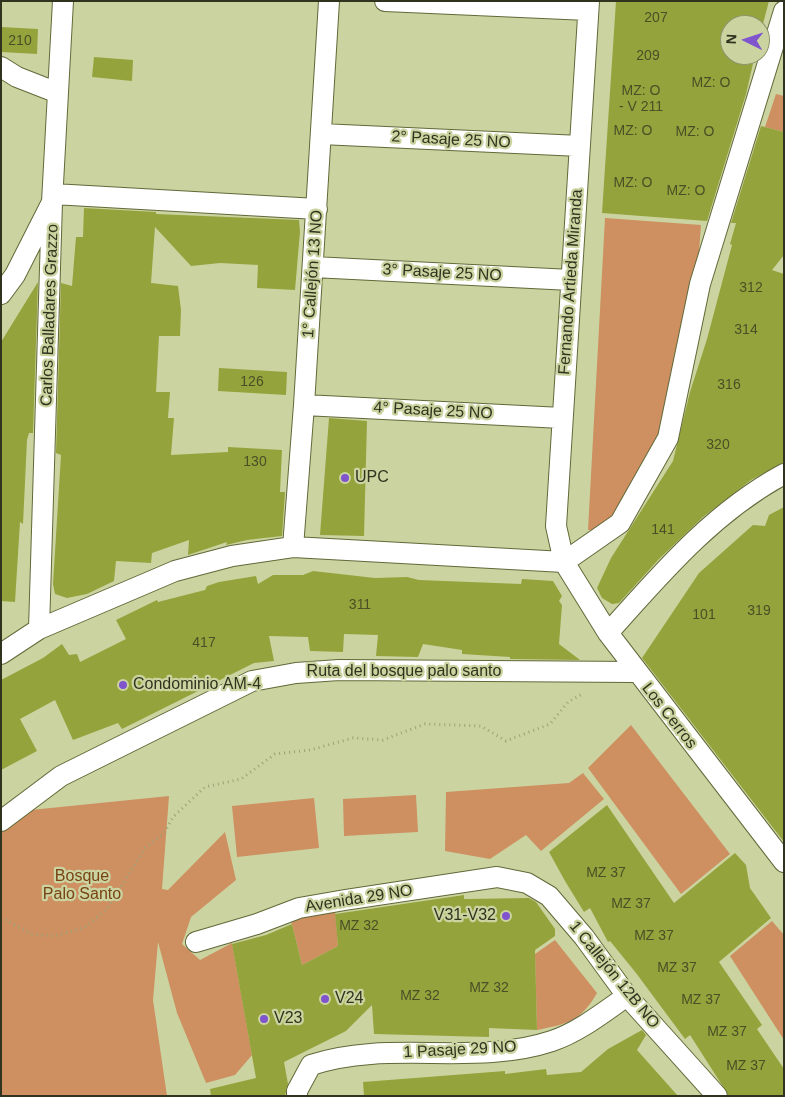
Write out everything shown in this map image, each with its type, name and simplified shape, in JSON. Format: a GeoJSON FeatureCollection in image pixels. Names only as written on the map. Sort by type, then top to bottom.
{"type":"FeatureCollection","features":[{"type":"Feature","properties":{"kind":"street","name":"Carlos Balladares Grazzo"},"geometry":{"type":"LineString","coordinates":[[40,629],[52,198],[63,1]]}},
{"type":"Feature","properties":{"kind":"street","name":"1° Callejón 13 NO"},"geometry":{"type":"LineString","coordinates":[[293,547],[322,134],[329,1]]}},
{"type":"Feature","properties":{"kind":"street"},"geometry":{"type":"LineString","coordinates":[[385,1],[588,6]]}},
{"type":"Feature","properties":{"kind":"street","name":"Fernando Artieda Miranda"},"geometry":{"type":"LineString","coordinates":[[564,562],[556,526],[588,6]]}},
{"type":"Feature","properties":{"kind":"street"},"geometry":{"type":"LineString","coordinates":[[1,654],[40,629],[175,571],[232,556],[293,547],[564,562],[620,524],[668,438],[700,284],[784,11]]}},
{"type":"Feature","properties":{"kind":"street"},"geometry":{"type":"LineString","coordinates":[[1,67],[17,76],[58,93]]}},
{"type":"Feature","properties":{"kind":"street","name":"2° Pasaje 25 NO"},"geometry":{"type":"LineString","coordinates":[[322,134],[580,146]]}},
{"type":"Feature","properties":{"kind":"street"},"geometry":{"type":"LineString","coordinates":[[1,294],[15,275],[52,198],[317,209]]}},
{"type":"Feature","properties":{"kind":"street","name":"3° Pasaje 25 NO"},"geometry":{"type":"LineString","coordinates":[[313,267],[571,280]]}},
{"type":"Feature","properties":{"kind":"street","name":"4° Pasaje 25 NO"},"geometry":{"type":"LineString","coordinates":[[304,405],[562,418]]}},
{"type":"Feature","properties":{"kind":"street"},"geometry":{"type":"LineString","coordinates":[[608,633],[689,544],[739,503],[784,474]]}},
{"type":"Feature","properties":{"kind":"street","name":"Los Cerros"},"geometry":{"type":"LineString","coordinates":[[564,562],[608,633],[635,672],[784,862]]}},
{"type":"Feature","properties":{"kind":"street","name":"Ruta del bosque palo santo"},"geometry":{"type":"LineString","coordinates":[[1,821],[61,776],[252,682],[296,673],[339,670],[635,672]]}},
{"type":"Feature","properties":{"kind":"street","name":"Avenida 29 NO"},"geometry":{"type":"LineString","coordinates":[[196,942],[257,924],[299,908],[336,901],[497,877],[527,883]]}},
{"type":"Feature","properties":{"kind":"street","name":"1 Callejón 12B NO"},"geometry":{"type":"LineString","coordinates":[[527,883],[549,896],[584,937],[627,996],[717,1096]]}},
{"type":"Feature","properties":{"kind":"street","name":"1 Pasaje 29 NO"},"geometry":{"type":"LineString","coordinates":[[297,1093],[311,1065],[337,1056],[380,1052],[503,1051],[553,1041],[588,1023],[627,996]]}},
{"type":"Feature","properties":{"kind":"path"},"geometry":{"type":"LineString","coordinates":[[1,916],[30,934],[54,936],[84,928],[106,908],[145,848],[164,833],[173,817],[205,787],[242,779],[275,754],[310,750],[354,738],[383,740],[425,724],[481,726],[506,741],[550,724],[568,702],[588,691]]}},
{"type":"Feature","properties":{"kind":"green space"},"geometry":{"type":"Polygon","coordinates":[[[776,94],[784,96],[784,132],[765,127],[776,94]]]}},
{"type":"Feature","properties":{"kind":"green space"},"geometry":{"type":"Polygon","coordinates":[[[605,218],[701,225],[697,279],[663,435],[613,521],[601,530],[588,530],[605,218]]]}},
{"type":"Feature","properties":{"kind":"green space"},"geometry":{"type":"Polygon","coordinates":[[[631,725],[730,854],[681,894],[588,768],[631,725]]]}},
{"type":"Feature","properties":{"kind":"green space"},"geometry":{"type":"Polygon","coordinates":[[[583,773],[604,799],[541,851],[526,835],[490,859],[445,851],[446,792],[569,783],[583,773]]]}},
{"type":"Feature","properties":{"kind":"green space"},"geometry":{"type":"Polygon","coordinates":[[[416,795],[418,832],[344,836],[343,799],[416,795]]]}},
{"type":"Feature","properties":{"kind":"green space","name":"Bosque Palo Santo"},"geometry":{"type":"Polygon","coordinates":[[[169,796],[162,889],[168,890],[225,832],[236,880],[191,917],[182,944],[200,960],[232,943],[252,1055],[235,1075],[206,1083],[177,1013],[158,942],[153,1000],[167,1096],[1,1096],[1,813],[169,796]]]}},
{"type":"Feature","properties":{"kind":"green space"},"geometry":{"type":"Polygon","coordinates":[[[314,798],[319,848],[237,857],[232,806],[314,798]]]}},
{"type":"Feature","properties":{"kind":"green space"},"geometry":{"type":"Polygon","coordinates":[[[335,909],[338,946],[302,965],[291,920],[335,909]]]}},
{"type":"Feature","properties":{"kind":"green space"},"geometry":{"type":"Polygon","coordinates":[[[772,921],[784,935],[784,1040],[730,956],[772,921]]]}},
{"type":"Feature","properties":{"kind":"green space"},"geometry":{"type":"Polygon","coordinates":[[[555,940],[597,993],[585,1010],[572,1020],[557,1026],[537,1030],[535,954],[555,940]]]}},
{"type":"Feature","properties":{"kind":"building"},"geometry":{"type":"Polygon","coordinates":[[[616,1],[769,1],[765,15],[720,15],[720,65],[753,65],[746,94],[707,221],[602,213],[616,1]]]}},
{"type":"Feature","properties":{"kind":"building"},"geometry":{"type":"Polygon","coordinates":[[[1,27],[38,29],[37,54],[1,52],[1,27]]]}},
{"type":"Feature","properties":{"kind":"building"},"geometry":{"type":"Polygon","coordinates":[[[94,57],[133,60],[132,81],[92,77],[94,57]]]}},
{"type":"Feature","properties":{"kind":"building"},"geometry":{"type":"Polygon","coordinates":[[[761,126],[784,132],[784,255],[772,270],[784,274],[784,462],[751,480],[703,517],[659,559],[619,603],[612,604],[602,598],[597,588],[611,558],[673,461],[690,392],[707,339],[732,245],[730,244],[736,223],[731,223],[761,126]]]}},
{"type":"Feature","properties":{"kind":"building"},"geometry":{"type":"Polygon","coordinates":[[[84,208],[156,212],[156,214],[299,220],[300,232],[295,290],[257,288],[258,265],[220,263],[191,266],[155,227],[151,283],[178,286],[181,310],[180,336],[159,336],[156,392],[170,392],[168,418],[174,418],[171,455],[228,452],[228,447],[282,450],[280,492],[285,492],[282,536],[247,540],[226,545],[227,542],[188,555],[189,540],[152,553],[151,563],[116,561],[114,581],[87,594],[67,598],[55,594],[53,584],[61,455],[56,453],[61,283],[72,286],[76,237],[83,237],[84,208]]]}},
{"type":"Feature","properties":{"kind":"building"},"geometry":{"type":"Polygon","coordinates":[[[38,282],[33,433],[29,433],[27,440],[23,524],[20,522],[15,602],[1,601],[1,342],[38,282]]]}},
{"type":"Feature","properties":{"kind":"building"},"geometry":{"type":"Polygon","coordinates":[[[219,368],[287,372],[286,395],[218,391],[219,368]]]}},
{"type":"Feature","properties":{"kind":"building","name":"UPC"},"geometry":{"type":"Polygon","coordinates":[[[329,418],[367,421],[364,536],[320,535],[329,418]]]}},
{"type":"Feature","properties":{"kind":"building"},"geometry":{"type":"Polygon","coordinates":[[[784,507],[784,842],[642,658],[699,573],[753,525],[765,526],[769,515],[784,507]]]}},
{"type":"Feature","properties":{"kind":"building"},"geometry":{"type":"Polygon","coordinates":[[[313,571],[375,578],[407,577],[419,580],[521,584],[522,579],[553,581],[562,596],[559,601],[562,605],[559,644],[580,660],[510,659],[510,657],[462,654],[462,650],[423,644],[418,657],[376,656],[378,635],[344,634],[343,652],[310,651],[308,637],[269,636],[274,661],[254,663],[122,729],[118,723],[73,740],[55,700],[20,719],[37,751],[1,770],[1,680],[43,658],[62,644],[69,655],[77,654],[80,662],[126,639],[116,620],[157,600],[158,602],[205,590],[207,586],[219,582],[256,576],[258,584],[273,575],[303,575],[313,571]]]}},
{"type":"Feature","properties":{"kind":"building"},"geometry":{"type":"Polygon","coordinates":[[[607,805],[674,903],[735,853],[746,865],[750,888],[771,918],[719,962],[762,1025],[757,1029],[784,1069],[784,1096],[729,1096],[690,1035],[685,1039],[636,973],[610,941],[608,942],[590,908],[584,912],[565,881],[549,852],[607,805]]]}},
{"type":"Feature","properties":{"kind":"building"},"geometry":{"type":"Polygon","coordinates":[[[464,895],[464,899],[529,898],[536,902],[555,929],[555,936],[535,950],[537,1030],[489,1028],[489,1037],[374,1034],[372,1005],[346,1031],[284,1062],[288,1084],[285,1096],[211,1096],[210,1089],[256,1078],[232,944],[266,935],[292,924],[302,965],[338,946],[335,914],[464,895]]]}},
{"type":"Feature","properties":{"kind":"building"},"geometry":{"type":"Polygon","coordinates":[[[642,1030],[646,1035],[637,1050],[678,1096],[364,1096],[363,1082],[505,1071],[505,1074],[546,1069],[547,1075],[581,1072],[608,1049],[642,1030]]]}},
{"type":"Feature","properties":{"kind":"place","name":"UPC"},"geometry":{"type":"Point","coordinates":[345,478]}},
{"type":"Feature","properties":{"kind":"place","name":"Condominio AM-4"},"geometry":{"type":"Point","coordinates":[123,685]}},
{"type":"Feature","properties":{"kind":"place","name":"V31-V32"},"geometry":{"type":"Point","coordinates":[506,916]}},
{"type":"Feature","properties":{"kind":"place","name":"V24"},"geometry":{"type":"Point","coordinates":[325,999]}},
{"type":"Feature","properties":{"kind":"place","name":"V23"},"geometry":{"type":"Point","coordinates":[264,1019]}}]}
